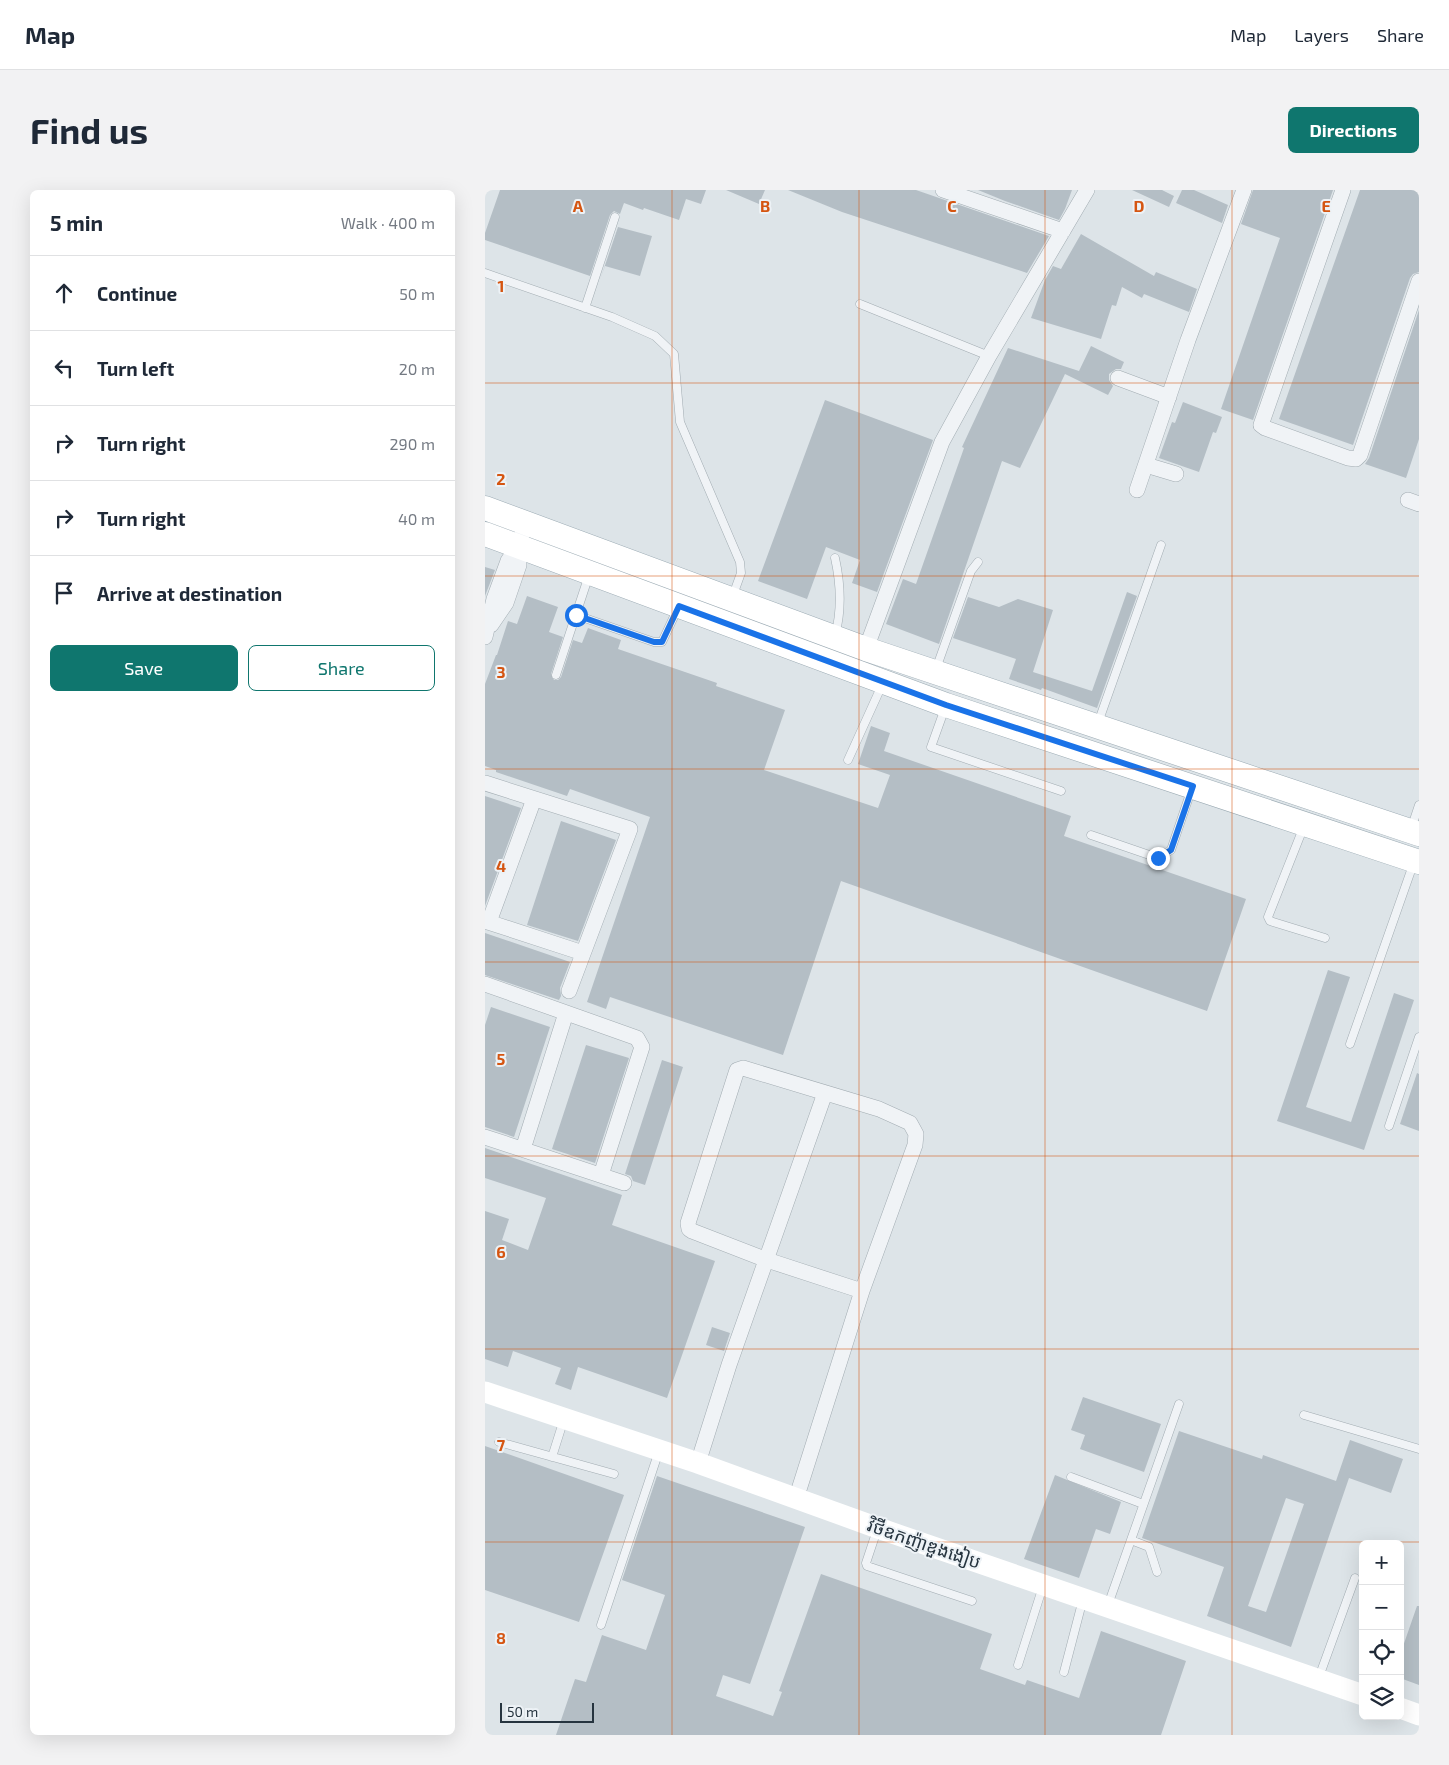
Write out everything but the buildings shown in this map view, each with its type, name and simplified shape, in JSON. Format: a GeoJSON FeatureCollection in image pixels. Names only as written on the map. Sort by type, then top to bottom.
{"type":"FeatureCollection","features":[{"type":"Feature","properties":{"kind":"main road"},"geometry":{"type":"LineString","coordinates":[[485,508],[834,638],[1415,832]]}},
{"type":"Feature","properties":{"kind":"main road"},"geometry":{"type":"LineString","coordinates":[[485,534],[883,683],[1417,861]]}},
{"type":"Feature","properties":{"kind":"street"},"geometry":{"type":"LineString","coordinates":[[943,190],[1063,231]]}},
{"type":"Feature","properties":{"kind":"street"},"geometry":{"type":"LineString","coordinates":[[866,649],[942,442],[989,356],[1087,190]]}},
{"type":"Feature","properties":{"kind":"street"},"geometry":{"type":"LineString","coordinates":[[1137,490],[1188,340],[1244,190]]}},
{"type":"Feature","properties":{"kind":"street"},"geometry":{"type":"LineString","coordinates":[[1343,190],[1261,425],[1348,458],[1356,459],[1360,455],[1419,281]]}},
{"type":"Feature","properties":{"kind":"street"},"geometry":{"type":"LineString","coordinates":[[1118,378],[1169,397]]}},
{"type":"Feature","properties":{"kind":"street"},"geometry":{"type":"LineString","coordinates":[[1146,465],[1176,474]]}},
{"type":"Feature","properties":{"kind":"street"},"geometry":{"type":"LineString","coordinates":[[487,633],[494,599],[508,561],[518,546],[526,523]]}},
{"type":"Feature","properties":{"kind":"street"},"geometry":{"type":"LineString","coordinates":[[485,783],[630,829],[569,991]]}},
{"type":"Feature","properties":{"kind":"street"},"geometry":{"type":"LineString","coordinates":[[534,799],[487,921],[583,953]]}},
{"type":"Feature","properties":{"kind":"street"},"geometry":{"type":"LineString","coordinates":[[485,984],[637,1038],[642,1047],[601,1175]]}},
{"type":"Feature","properties":{"kind":"street"},"geometry":{"type":"LineString","coordinates":[[523,1149],[566,1013]]}},
{"type":"Feature","properties":{"kind":"street"},"geometry":{"type":"LineString","coordinates":[[796,1499],[862,1291],[915,1145],[916,1134],[910,1123],[879,1109],[743,1068],[737,1070],[689,1222],[689,1228],[692,1231],[767,1260],[862,1291]]}},
{"type":"Feature","properties":{"kind":"street"},"geometry":{"type":"LineString","coordinates":[[698,1463],[729,1365],[825,1093]]}},
{"type":"Feature","properties":{"kind":"street"},"geometry":{"type":"LineString","coordinates":[[485,1137],[624,1183]]}},
{"type":"Feature","properties":{"kind":"street","name":"វិថីឧកញ៉ាឌួងងៀប"},"geometry":{"type":"LineString","coordinates":[[485,1392],[698,1463],[878,1528],[1359,1694]]}},
{"type":"Feature","properties":{"kind":"street"},"geometry":{"type":"LineString","coordinates":[[1404,1709],[1419,1715]]}},
{"type":"Feature","properties":{"kind":"lane"},"geometry":{"type":"LineString","coordinates":[[585,308],[615,216]]}},
{"type":"Feature","properties":{"kind":"lane"},"geometry":{"type":"LineString","coordinates":[[485,273],[612,317],[655,336],[674,354],[680,422],[741,562],[741,574],[732,600]]}},
{"type":"Feature","properties":{"kind":"lane"},"geometry":{"type":"LineString","coordinates":[[860,304],[989,356]]}},
{"type":"Feature","properties":{"kind":"lane"},"geometry":{"type":"LineString","coordinates":[[1097,727],[1161,545]]}},
{"type":"Feature","properties":{"kind":"lane"},"geometry":{"type":"LineString","coordinates":[[834,638],[839,622],[840,601],[835,558]]}},
{"type":"Feature","properties":{"kind":"lane"},"geometry":{"type":"LineString","coordinates":[[935,673],[971,571],[978,562]]}},
{"type":"Feature","properties":{"kind":"lane"},"geometry":{"type":"LineString","coordinates":[[557,676],[590,573]]}},
{"type":"Feature","properties":{"kind":"lane"},"geometry":{"type":"LineString","coordinates":[[576,615],[654,642],[662,642],[679,606]]}},
{"type":"Feature","properties":{"kind":"lane"},"geometry":{"type":"LineString","coordinates":[[849,760],[883,683]]}},
{"type":"Feature","properties":{"kind":"lane"},"geometry":{"type":"LineString","coordinates":[[946,705],[931,747],[1061,791]]}},
{"type":"Feature","properties":{"kind":"lane"},"geometry":{"type":"LineString","coordinates":[[1091,835],[1158,858],[1171,850],[1193,786]]}},
{"type":"Feature","properties":{"kind":"lane"},"geometry":{"type":"LineString","coordinates":[[1415,832],[1419,805]]}},
{"type":"Feature","properties":{"kind":"lane"},"geometry":{"type":"LineString","coordinates":[[1305,824],[1268,917],[1270,921],[1325,938]]}},
{"type":"Feature","properties":{"kind":"lane"},"geometry":{"type":"LineString","coordinates":[[1350,1044],[1417,861]]}},
{"type":"Feature","properties":{"kind":"lane"},"geometry":{"type":"LineString","coordinates":[[1389,1126],[1419,1037]]}},
{"type":"Feature","properties":{"kind":"lane"},"geometry":{"type":"LineString","coordinates":[[1107,1607],[1179,1404]]}},
{"type":"Feature","properties":{"kind":"lane"},"geometry":{"type":"LineString","coordinates":[[1304,1415],[1419,1449]]}},
{"type":"Feature","properties":{"kind":"lane"},"geometry":{"type":"LineString","coordinates":[[552,1457],[564,1419]]}},
{"type":"Feature","properties":{"kind":"lane"},"geometry":{"type":"LineString","coordinates":[[499,1442],[614,1474]]}},
{"type":"Feature","properties":{"kind":"lane"},"geometry":{"type":"LineString","coordinates":[[601,1625],[659,1451]]}},
{"type":"Feature","properties":{"kind":"lane"},"geometry":{"type":"LineString","coordinates":[[1071,1477],[1143,1504]]}},
{"type":"Feature","properties":{"kind":"lane"},"geometry":{"type":"LineString","coordinates":[[878,1528],[866,1563],[867,1566],[972,1600]]}},
{"type":"Feature","properties":{"kind":"lane"},"geometry":{"type":"LineString","coordinates":[[1131,1540],[1149,1547],[1157,1572]]}},
{"type":"Feature","properties":{"kind":"lane"},"geometry":{"type":"LineString","coordinates":[[1318,1680],[1355,1578]]}},
{"type":"Feature","properties":{"kind":"lane"},"geometry":{"type":"LineString","coordinates":[[1018,1665],[1043,1585]]}},
{"type":"Feature","properties":{"kind":"lane"},"geometry":{"type":"LineString","coordinates":[[1064,1672],[1083,1599]]}},
{"type":"Feature","properties":{"kind":"route"},"geometry":{"type":"LineString","coordinates":[[576,615],[654,642],[662,642],[679,606],[883,683],[1193,786],[1171,850],[1158,858]]}}]}
